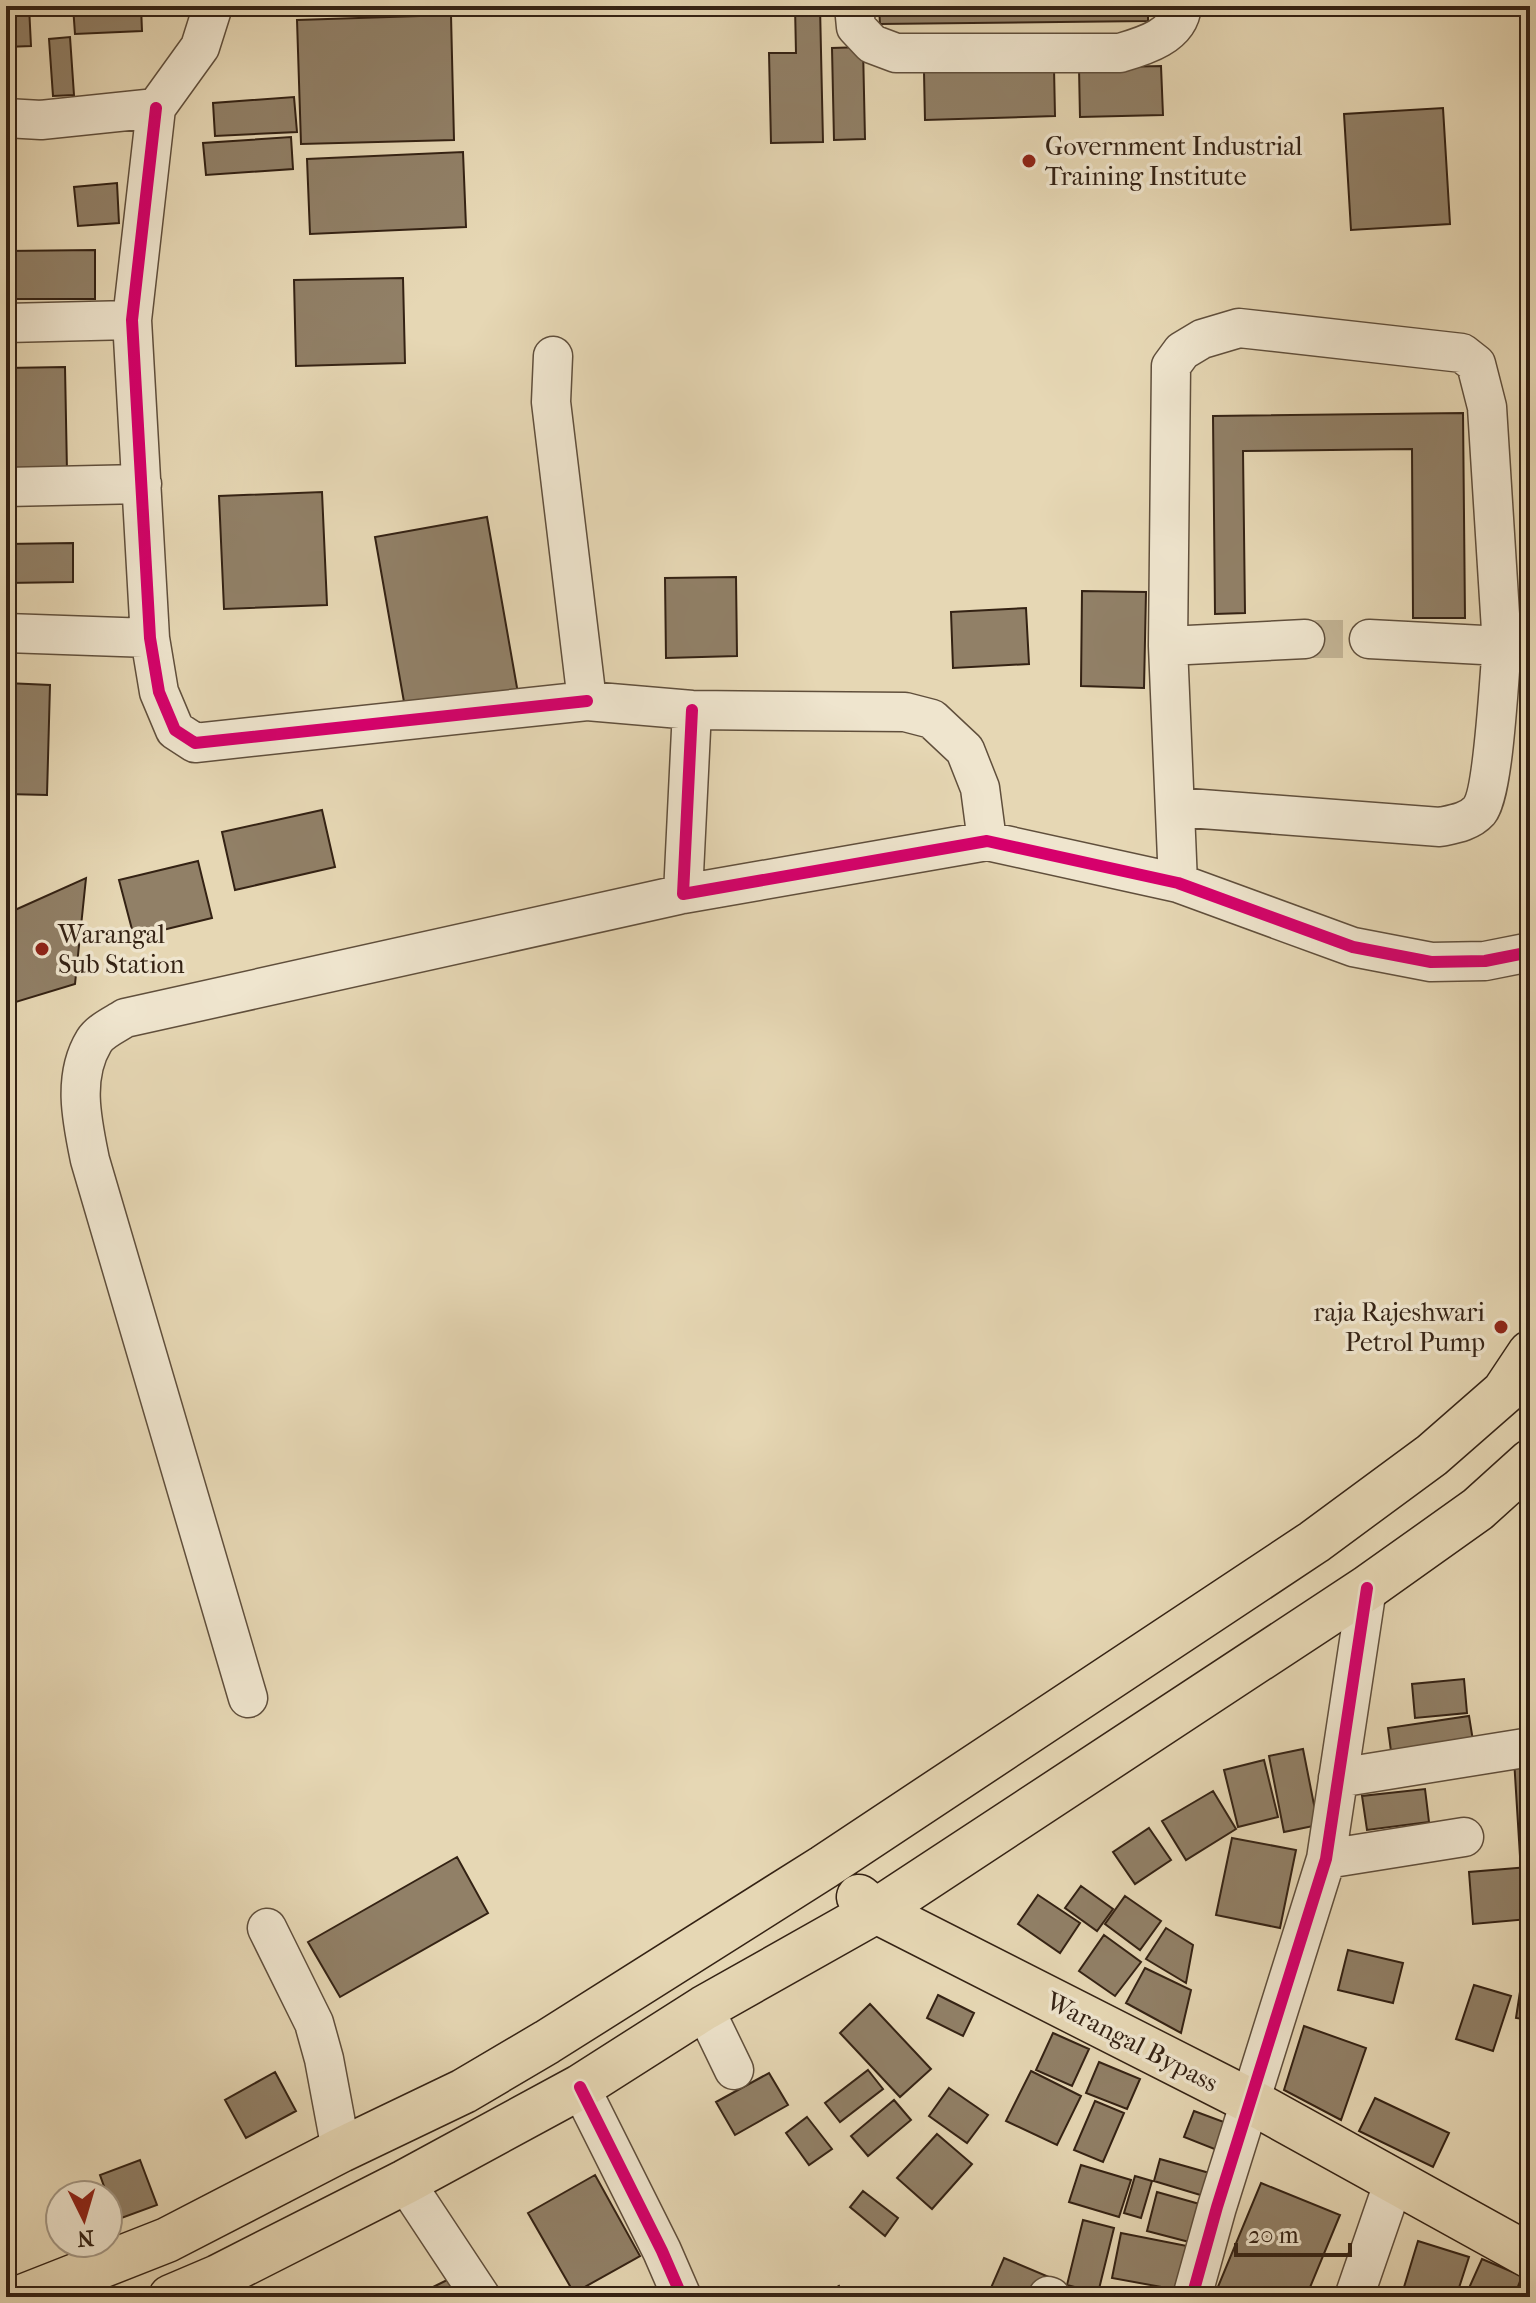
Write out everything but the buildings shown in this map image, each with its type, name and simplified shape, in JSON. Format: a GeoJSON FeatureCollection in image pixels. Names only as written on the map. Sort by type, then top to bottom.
{"type":"FeatureCollection","features":[{"type":"Feature","properties":{"kind":"main road"},"geometry":{"type":"LineString","coordinates":[[22,2297],[167,2240],[500,2070],[824,1867],[1314,1542],[1432,1455],[1504,1392],[1528,1358]]}},
{"type":"Feature","properties":{"kind":"main road"},"geometry":{"type":"LineString","coordinates":[[171,2297],[224,2287],[405,2182],[580,2087],[704,2008],[876,1911],[1367,1588],[1478,1509],[1530,1462]]}},
{"type":"Feature","properties":{"kind":"main road","name":"Warangal Bypass"},"geometry":{"type":"LineString","coordinates":[[824,1867],[876,1911],[1250,2101],[1530,2256]]}},
{"type":"Feature","properties":{"kind":"street"},"geometry":{"type":"LineString","coordinates":[[213,6],[200,47],[156,108],[132,320],[150,638],[159,692],[175,730],[195,743],[587,701],[692,710],[905,712],[932,719],[965,750],[980,788],[987,841]]}},
{"type":"Feature","properties":{"kind":"street"},"geometry":{"type":"LineString","coordinates":[[854,6],[856,27],[872,44],[896,53],[1120,53],[1150,44],[1171,30],[1182,12],[1182,6]]}},
{"type":"Feature","properties":{"kind":"street"},"geometry":{"type":"LineString","coordinates":[[6,118],[41,120],[156,108]]}},
{"type":"Feature","properties":{"kind":"street"},"geometry":{"type":"LineString","coordinates":[[6,323],[132,320]]}},
{"type":"Feature","properties":{"kind":"street"},"geometry":{"type":"LineString","coordinates":[[1175,807],[1440,827],[1468,820],[1481,808],[1493,758],[1502,646],[1487,407],[1476,364],[1462,353],[1239,328],[1202,339],[1182,351],[1171,366],[1168,646],[1178,883]]}},
{"type":"Feature","properties":{"kind":"street"},"geometry":{"type":"LineString","coordinates":[[553,356],[551,402],[587,701]]}},
{"type":"Feature","properties":{"kind":"street"},"geometry":{"type":"LineString","coordinates":[[6,487],[142,484]]}},
{"type":"Feature","properties":{"kind":"street"},"geometry":{"type":"LineString","coordinates":[[6,633],[150,638]]}},
{"type":"Feature","properties":{"kind":"street"},"geometry":{"type":"LineString","coordinates":[[1168,646],[1305,639]]}},
{"type":"Feature","properties":{"kind":"street"},"geometry":{"type":"LineString","coordinates":[[1369,639],[1502,646]]}},
{"type":"Feature","properties":{"kind":"street"},"geometry":{"type":"LineString","coordinates":[[683,894],[692,710]]}},
{"type":"Feature","properties":{"kind":"street"},"geometry":{"type":"LineString","coordinates":[[248,1698],[90,1160],[81,1113],[82,1071],[95,1038],[125,1018],[683,894],[987,841],[1178,883],[1353,947],[1431,962],[1485,961],[1530,952]]}},
{"type":"Feature","properties":{"kind":"street"},"geometry":{"type":"LineString","coordinates":[[1192,2297],[1326,1859],[1367,1588]]}},
{"type":"Feature","properties":{"kind":"street"},"geometry":{"type":"LineString","coordinates":[[1338,1778],[1530,1747]]}},
{"type":"Feature","properties":{"kind":"street"},"geometry":{"type":"LineString","coordinates":[[1326,1859],[1464,1837]]}},
{"type":"Feature","properties":{"kind":"street"},"geometry":{"type":"LineString","coordinates":[[267,1928],[314,2023],[341,2150]]}},
{"type":"Feature","properties":{"kind":"street"},"geometry":{"type":"LineString","coordinates":[[704,2008],[734,2070]]}},
{"type":"Feature","properties":{"kind":"street"},"geometry":{"type":"LineString","coordinates":[[580,2087],[682,2297]]}},
{"type":"Feature","properties":{"kind":"street"},"geometry":{"type":"LineString","coordinates":[[1354,2297],[1394,2181]]}},
{"type":"Feature","properties":{"kind":"street"},"geometry":{"type":"LineString","coordinates":[[405,2182],[481,2297]]}},
{"type":"Feature","properties":{"kind":"tunnel"},"geometry":{"type":"LineString","coordinates":[[1305,639],[1369,639]]}},
{"type":"Feature","properties":{"kind":"cycle path"},"geometry":{"type":"LineString","coordinates":[[156,108],[132,320],[150,638],[159,692],[175,730],[195,743],[587,701]]}},
{"type":"Feature","properties":{"kind":"cycle path"},"geometry":{"type":"LineString","coordinates":[[692,710],[683,894],[987,841],[1178,883],[1353,947],[1431,962],[1485,961],[1530,952]]}},
{"type":"Feature","properties":{"kind":"cycle path"},"geometry":{"type":"LineString","coordinates":[[1192,2297],[1217,2207],[1326,1859],[1367,1588]]}},
{"type":"Feature","properties":{"kind":"cycle path"},"geometry":{"type":"LineString","coordinates":[[580,2087],[682,2297]]}},
{"type":"Feature","properties":{"kind":"place","name":"Government Industrial Training Institute"},"geometry":{"type":"Point","coordinates":[1029,161]}},
{"type":"Feature","properties":{"kind":"place","name":"Warangal Sub Station"},"geometry":{"type":"Point","coordinates":[42,949]}},
{"type":"Feature","properties":{"kind":"place","name":"raja Rajeshwari Petrol Pump"},"geometry":{"type":"Point","coordinates":[1501,1327]}}]}
